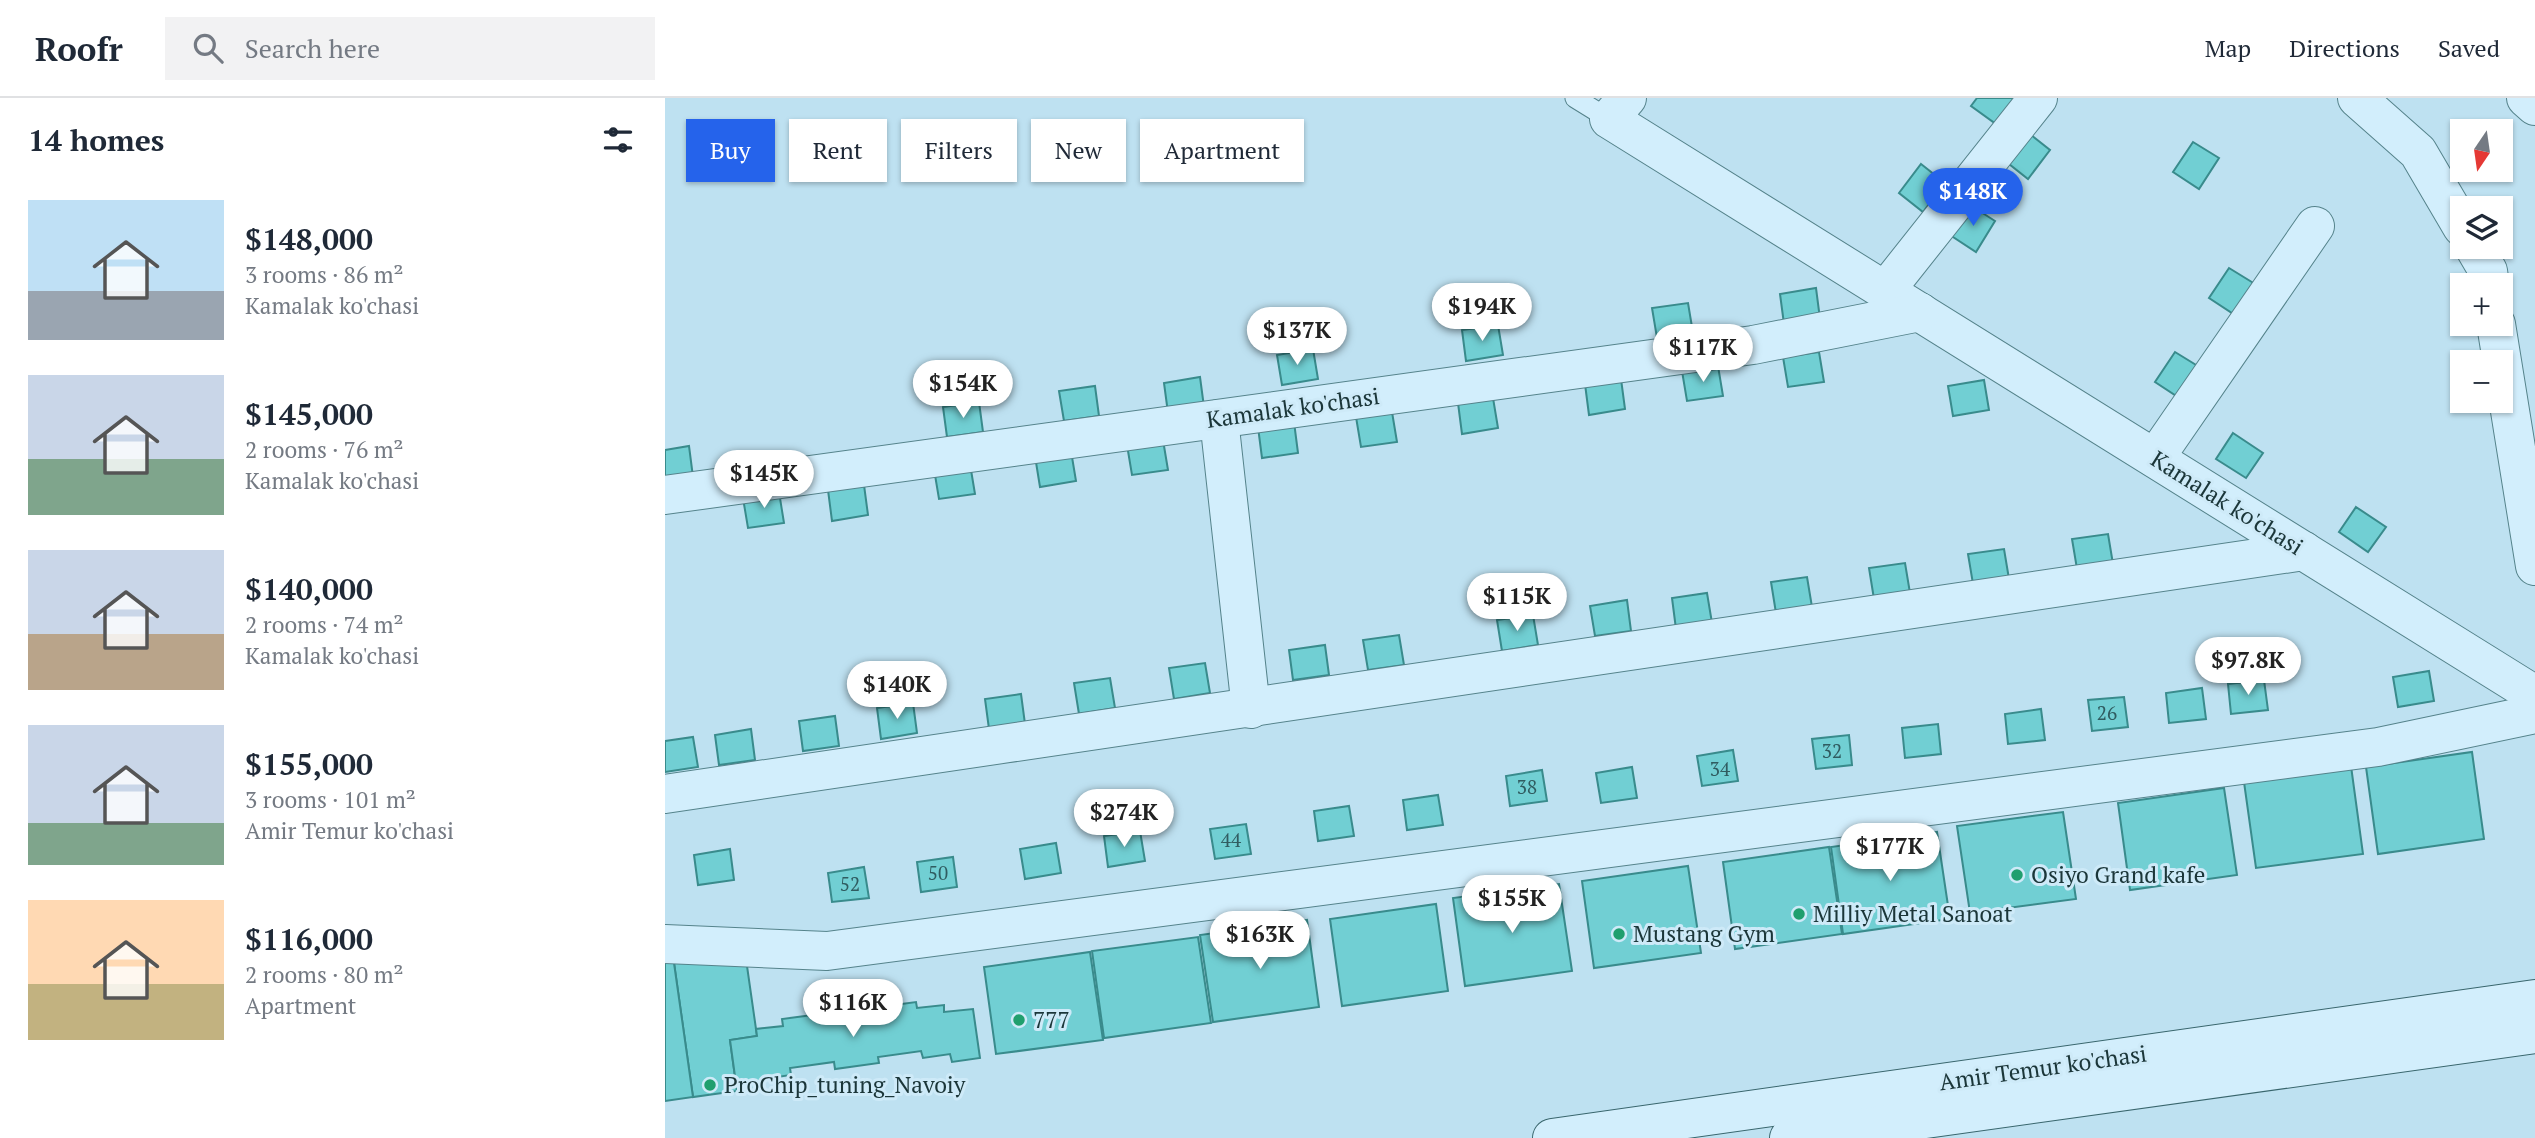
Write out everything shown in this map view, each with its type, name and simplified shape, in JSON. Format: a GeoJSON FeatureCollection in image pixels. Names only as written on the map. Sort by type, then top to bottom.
{"type":"FeatureCollection","features":[{"type":"Feature","properties":{"kind":"street"},"geometry":{"type":"LineString","coordinates":[[1885,290],[2038,98]]}},
{"type":"Feature","properties":{"kind":"street"},"geometry":{"type":"LineString","coordinates":[[2357,98],[2418,152],[2450,207]]}},
{"type":"Feature","properties":{"kind":"street"},"geometry":{"type":"LineString","coordinates":[[2526,98],[2535,106]]}},
{"type":"Feature","properties":{"kind":"street","name":"Kamalak ko'chasi"},"geometry":{"type":"LineString","coordinates":[[1618,108],[1885,290],[2535,695]]}},
{"type":"Feature","properties":{"kind":"street"},"geometry":{"type":"LineString","coordinates":[[2155,458],[2315,226]]}},
{"type":"Feature","properties":{"kind":"street","name":"Kamalak ko'chasi"},"geometry":{"type":"LineString","coordinates":[[665,495],[1753,345],[1920,312]]}},
{"type":"Feature","properties":{"kind":"street"},"geometry":{"type":"LineString","coordinates":[[2498,336],[2531,517],[2535,566]]}},
{"type":"Feature","properties":{"kind":"street"},"geometry":{"type":"LineString","coordinates":[[1219,419],[1251,709]]}},
{"type":"Feature","properties":{"kind":"street"},"geometry":{"type":"LineString","coordinates":[[665,794],[2304,551]]}},
{"type":"Feature","properties":{"kind":"street"},"geometry":{"type":"LineString","coordinates":[[665,944],[827,951],[2378,747],[2535,714]]}},
{"type":"Feature","properties":{"kind":"street","name":"Amir Temur ko'chasi"},"geometry":{"type":"LineString","coordinates":[[1552,1138],[2535,999]]}},
{"type":"Feature","properties":{"kind":"street","name":"Amir Temur ko'chasi"},"geometry":{"type":"LineString","coordinates":[[1789,1138],[2535,1034]]}},
{"type":"Feature","properties":{"kind":"lane"},"geometry":{"type":"LineString","coordinates":[[1575,98],[1618,108]]}},
{"type":"Feature","properties":{"kind":"building"},"geometry":{"type":"Polygon","coordinates":[[[1977,98],[2016,98],[1996,124],[1971,106],[1977,98]]]}},
{"type":"Feature","properties":{"kind":"building"},"geometry":{"type":"Polygon","coordinates":[[[2026,131],[2050,150],[2028,179],[2004,160],[2026,131]]]}},
{"type":"Feature","properties":{"kind":"building"},"geometry":{"type":"Polygon","coordinates":[[[2193,142],[2219,158],[2199,189],[2173,172],[2193,142]]]}},
{"type":"Feature","properties":{"kind":"building"},"geometry":{"type":"Polygon","coordinates":[[[1921,164],[1945,183],[1923,212],[1899,193],[1921,164]]]}},
{"type":"Feature","properties":{"kind":"building"},"geometry":{"type":"Polygon","coordinates":[[[1970,205],[1995,221],[1976,252],[1950,235],[1970,205]]]}},
{"type":"Feature","properties":{"kind":"building"},"geometry":{"type":"Polygon","coordinates":[[[2229,268],[2255,284],[2235,315],[2209,298],[2229,268]]]}},
{"type":"Feature","properties":{"kind":"building"},"geometry":{"type":"Polygon","coordinates":[[[1816,288],[1820,319],[1784,324],[1780,294],[1816,288]]]}},
{"type":"Feature","properties":{"kind":"building"},"geometry":{"type":"Polygon","coordinates":[[[1688,303],[1693,333],[1657,338],[1652,308],[1688,303]]]}},
{"type":"Feature","properties":{"kind":"building"},"geometry":{"type":"Polygon","coordinates":[[[1498,325],[1503,355],[1466,361],[1462,330],[1498,325]]]}},
{"type":"Feature","properties":{"kind":"building"},"geometry":{"type":"Polygon","coordinates":[[[1313,349],[1318,379],[1282,385],[1277,355],[1313,349]]]}},
{"type":"Feature","properties":{"kind":"building"},"geometry":{"type":"Polygon","coordinates":[[[1819,352],[1824,382],[1788,387],[1783,357],[1819,352]]]}},
{"type":"Feature","properties":{"kind":"building"},"geometry":{"type":"Polygon","coordinates":[[[2175,352],[2201,368],[2181,399],[2155,382],[2175,352]]]}},
{"type":"Feature","properties":{"kind":"building"},"geometry":{"type":"Polygon","coordinates":[[[1718,366],[1723,396],[1687,401],[1682,371],[1718,366]]]}},
{"type":"Feature","properties":{"kind":"building"},"geometry":{"type":"Polygon","coordinates":[[[1200,377],[1204,407],[1168,413],[1164,383],[1200,377]]]}},
{"type":"Feature","properties":{"kind":"building"},"geometry":{"type":"Polygon","coordinates":[[[1621,379],[1625,409],[1589,415],[1585,384],[1621,379]]]}},
{"type":"Feature","properties":{"kind":"building"},"geometry":{"type":"Polygon","coordinates":[[[1984,380],[1989,410],[1953,416],[1948,386],[1984,380]]]}},
{"type":"Feature","properties":{"kind":"building"},"geometry":{"type":"Polygon","coordinates":[[[1095,386],[1099,416],[1064,421],[1059,391],[1095,386]]]}},
{"type":"Feature","properties":{"kind":"building"},"geometry":{"type":"Polygon","coordinates":[[[1493,398],[1498,428],[1462,434],[1458,403],[1493,398]]]}},
{"type":"Feature","properties":{"kind":"building"},"geometry":{"type":"Polygon","coordinates":[[[979,402],[983,432],[947,437],[943,407],[979,402]]]}},
{"type":"Feature","properties":{"kind":"building"},"geometry":{"type":"Polygon","coordinates":[[[1392,412],[1397,442],[1361,447],[1356,417],[1392,412]]]}},
{"type":"Feature","properties":{"kind":"building"},"geometry":{"type":"Polygon","coordinates":[[[1294,422],[1298,453],[1262,458],[1258,427],[1294,422]]]}},
{"type":"Feature","properties":{"kind":"building"},"geometry":{"type":"Polygon","coordinates":[[[2233,433],[2263,453],[2246,478],[2216,459],[2233,433]]]}},
{"type":"Feature","properties":{"kind":"building"},"geometry":{"type":"Polygon","coordinates":[[[1163,440],[1168,470],[1132,475],[1127,445],[1163,440]]]}},
{"type":"Feature","properties":{"kind":"building"},"geometry":{"type":"Polygon","coordinates":[[[689,446],[693,477],[665,481],[665,450],[689,446]]]}},
{"type":"Feature","properties":{"kind":"building"},"geometry":{"type":"Polygon","coordinates":[[[1071,451],[1076,481],[1040,487],[1035,456],[1071,451]]]}},
{"type":"Feature","properties":{"kind":"building"},"geometry":{"type":"Polygon","coordinates":[[[970,464],[975,494],[939,499],[934,469],[970,464]]]}},
{"type":"Feature","properties":{"kind":"building"},"geometry":{"type":"Polygon","coordinates":[[[864,485],[868,515],[832,521],[828,490],[864,485]]]}},
{"type":"Feature","properties":{"kind":"building"},"geometry":{"type":"Polygon","coordinates":[[[779,492],[784,523],[748,528],[743,498],[779,492]]]}},
{"type":"Feature","properties":{"kind":"building"},"geometry":{"type":"Polygon","coordinates":[[[2356,507],[2386,527],[2368,552],[2339,532],[2356,507]]]}},
{"type":"Feature","properties":{"kind":"building"},"geometry":{"type":"Polygon","coordinates":[[[2108,534],[2113,564],[2077,569],[2072,539],[2108,534]]]}},
{"type":"Feature","properties":{"kind":"building"},"geometry":{"type":"Polygon","coordinates":[[[2004,549],[2009,579],[1973,584],[1968,554],[2004,549]]]}},
{"type":"Feature","properties":{"kind":"building"},"geometry":{"type":"Polygon","coordinates":[[[1905,563],[1910,593],[1874,599],[1869,568],[1905,563]]]}},
{"type":"Feature","properties":{"kind":"building"},"geometry":{"type":"Polygon","coordinates":[[[1807,577],[1812,607],[1776,613],[1771,582],[1807,577]]]}},
{"type":"Feature","properties":{"kind":"building"},"geometry":{"type":"Polygon","coordinates":[[[1707,593],[1712,623],[1676,629],[1672,598],[1707,593]]]}},
{"type":"Feature","properties":{"kind":"building"},"geometry":{"type":"Polygon","coordinates":[[[1627,600],[1631,631],[1595,636],[1590,606],[1627,600]]]}},
{"type":"Feature","properties":{"kind":"building"},"geometry":{"type":"Polygon","coordinates":[[[1533,615],[1538,645],[1502,651],[1497,620],[1533,615]]]}},
{"type":"Feature","properties":{"kind":"building"},"geometry":{"type":"Polygon","coordinates":[[[1399,635],[1404,665],[1368,670],[1363,640],[1399,635]]]}},
{"type":"Feature","properties":{"kind":"building"},"geometry":{"type":"Polygon","coordinates":[[[1325,645],[1329,675],[1293,680],[1289,650],[1325,645]]]}},
{"type":"Feature","properties":{"kind":"building"},"geometry":{"type":"Polygon","coordinates":[[[1205,663],[1210,693],[1174,699],[1169,668],[1205,663]]]}},
{"type":"Feature","properties":{"kind":"building"},"geometry":{"type":"Polygon","coordinates":[[[2429,671],[2434,701],[2398,707],[2393,677],[2429,671]]]}},
{"type":"Feature","properties":{"kind":"building"},"geometry":{"type":"Polygon","coordinates":[[[1110,678],[1115,708],[1079,714],[1074,683],[1110,678]]]}},
{"type":"Feature","properties":{"kind":"building"},"geometry":{"type":"Polygon","coordinates":[[[2264,680],[2268,710],[2231,714],[2228,684],[2264,680]]]}},
{"type":"Feature","properties":{"kind":"building"},"geometry":{"type":"Polygon","coordinates":[[[2202,688],[2206,719],[2169,723],[2166,693],[2202,688]]]}},
{"type":"Feature","properties":{"kind":"building"},"geometry":{"type":"Polygon","coordinates":[[[1021,694],[1025,724],[989,729],[985,699],[1021,694]]]}},
{"type":"Feature","properties":{"kind":"building"},"geometry":{"type":"Polygon","coordinates":[[[2124,697],[2128,727],[2092,731],[2088,700],[2124,697]]]}},
{"type":"Feature","properties":{"kind":"building"},"geometry":{"type":"Polygon","coordinates":[[[913,703],[917,733],[881,739],[877,708],[913,703]]]}},
{"type":"Feature","properties":{"kind":"building"},"geometry":{"type":"Polygon","coordinates":[[[2041,709],[2045,740],[2008,744],[2005,714],[2041,709]]]}},
{"type":"Feature","properties":{"kind":"building"},"geometry":{"type":"Polygon","coordinates":[[[835,716],[839,746],[803,751],[799,721],[835,716]]]}},
{"type":"Feature","properties":{"kind":"building"},"geometry":{"type":"Polygon","coordinates":[[[1938,724],[1941,754],[1905,758],[1902,728],[1938,724]]]}},
{"type":"Feature","properties":{"kind":"building"},"geometry":{"type":"Polygon","coordinates":[[[751,729],[755,760],[719,765],[715,735],[751,729]]]}},
{"type":"Feature","properties":{"kind":"building"},"geometry":{"type":"Polygon","coordinates":[[[1849,735],[1852,765],[1816,769],[1812,739],[1849,735]]]}},
{"type":"Feature","properties":{"kind":"building"},"geometry":{"type":"Polygon","coordinates":[[[693,737],[698,767],[665,772],[665,741],[693,737]]]}},
{"type":"Feature","properties":{"kind":"building"},"geometry":{"type":"Polygon","coordinates":[[[1733,750],[1738,781],[1702,786],[1697,756],[1733,750]]]}},
{"type":"Feature","properties":{"kind":"building"},"geometry":{"type":"Polygon","coordinates":[[[2472,752],[2484,839],[2378,854],[2366,767],[2472,752]]]}},
{"type":"Feature","properties":{"kind":"building"},"geometry":{"type":"Polygon","coordinates":[[[2351,766],[2363,854],[2256,868],[2244,782],[2351,766]]]}},
{"type":"Feature","properties":{"kind":"building"},"geometry":{"type":"Polygon","coordinates":[[[1632,767],[1637,798],[1601,803],[1596,773],[1632,767]]]}},
{"type":"Feature","properties":{"kind":"building"},"geometry":{"type":"Polygon","coordinates":[[[1542,770],[1547,801],[1510,806],[1506,776],[1542,770]]]}},
{"type":"Feature","properties":{"kind":"building"},"geometry":{"type":"Polygon","coordinates":[[[2224,788],[2237,875],[2130,890],[2118,803],[2224,788]]]}},
{"type":"Feature","properties":{"kind":"building"},"geometry":{"type":"Polygon","coordinates":[[[1438,795],[1443,825],[1407,830],[1403,800],[1438,795]]]}},
{"type":"Feature","properties":{"kind":"building"},"geometry":{"type":"Polygon","coordinates":[[[1349,806],[1354,836],[1318,841],[1314,811],[1349,806]]]}},
{"type":"Feature","properties":{"kind":"building"},"geometry":{"type":"Polygon","coordinates":[[[2063,812],[2076,899],[1970,913],[1957,826],[2063,812]]]}},
{"type":"Feature","properties":{"kind":"building"},"geometry":{"type":"Polygon","coordinates":[[[1246,824],[1251,854],[1215,859],[1210,829],[1246,824]]]}},
{"type":"Feature","properties":{"kind":"building"},"geometry":{"type":"Polygon","coordinates":[[[1140,831],[1145,861],[1108,867],[1104,836],[1140,831]]]}},
{"type":"Feature","properties":{"kind":"building"},"geometry":{"type":"Polygon","coordinates":[[[1937,832],[1950,919],[1843,934],[1831,847],[1937,832]]]}},
{"type":"Feature","properties":{"kind":"building"},"geometry":{"type":"Polygon","coordinates":[[[1056,843],[1061,873],[1025,879],[1020,849],[1056,843]]]}},
{"type":"Feature","properties":{"kind":"building"},"geometry":{"type":"Polygon","coordinates":[[[1829,847],[1842,934],[1735,949],[1723,862],[1829,847]]]}},
{"type":"Feature","properties":{"kind":"building"},"geometry":{"type":"Polygon","coordinates":[[[730,849],[734,880],[698,885],[694,855],[730,849]]]}},
{"type":"Feature","properties":{"kind":"building"},"geometry":{"type":"Polygon","coordinates":[[[953,857],[957,887],[921,892],[917,862],[953,857]]]}},
{"type":"Feature","properties":{"kind":"building"},"geometry":{"type":"Polygon","coordinates":[[[1688,866],[1701,953],[1594,968],[1582,881],[1688,866]]]}},
{"type":"Feature","properties":{"kind":"building"},"geometry":{"type":"Polygon","coordinates":[[[864,867],[869,898],[832,902],[828,873],[864,867]]]}},
{"type":"Feature","properties":{"kind":"building"},"geometry":{"type":"Polygon","coordinates":[[[1559,884],[1572,971],[1465,986],[1453,898],[1559,884]]]}},
{"type":"Feature","properties":{"kind":"building"},"geometry":{"type":"Polygon","coordinates":[[[1436,904],[1448,991],[1342,1006],[1330,919],[1436,904]]]}},
{"type":"Feature","properties":{"kind":"building"},"geometry":{"type":"Polygon","coordinates":[[[1307,920],[1319,1007],[1213,1022],[1200,935],[1307,920]]]}},
{"type":"Feature","properties":{"kind":"building"},"geometry":{"type":"Polygon","coordinates":[[[1198,937],[1211,1023],[1104,1038],[1092,951],[1198,937]]]}},
{"type":"Feature","properties":{"kind":"building"},"geometry":{"type":"Polygon","coordinates":[[[745,952],[757,1036],[730,1040],[737,1091],[693,1097],[674,963],[745,952]]]}},
{"type":"Feature","properties":{"kind":"building"},"geometry":{"type":"Polygon","coordinates":[[[1090,952],[1103,1040],[996,1054],[984,967],[1090,952]]]}},
{"type":"Feature","properties":{"kind":"building"},"geometry":{"type":"Polygon","coordinates":[[[665,962],[674,963],[693,1097],[665,1101],[665,962]]]}},
{"type":"Feature","properties":{"kind":"building"},"geometry":{"type":"Polygon","coordinates":[[[870,998],[871,1008],[916,1002],[917,1008],[944,1005],[944,1012],[973,1009],[980,1058],[952,1062],[950,1054],[923,1058],[921,1051],[878,1057],[879,1063],[835,1069],[834,1062],[790,1068],[791,1075],[763,1079],[764,1087],[737,1091],[730,1040],[757,1036],[756,1029],[783,1026],[782,1019],[828,1013],[827,1004],[870,998]]]}},
{"type":"Feature","properties":{"kind":"place","name":"Osiyo Grand kafe"},"geometry":{"type":"Point","coordinates":[2017,875]}},
{"type":"Feature","properties":{"kind":"place","name":"Milliy Metal Sanoat"},"geometry":{"type":"Point","coordinates":[1799,914]}},
{"type":"Feature","properties":{"kind":"place","name":"Mustang Gym"},"geometry":{"type":"Point","coordinates":[1619,934]}},
{"type":"Feature","properties":{"kind":"place","name":"777"},"geometry":{"type":"Point","coordinates":[1019,1020]}},
{"type":"Feature","properties":{"kind":"place","name":"ProChip_tuning_Navoiy"},"geometry":{"type":"Point","coordinates":[710,1085]}}]}
